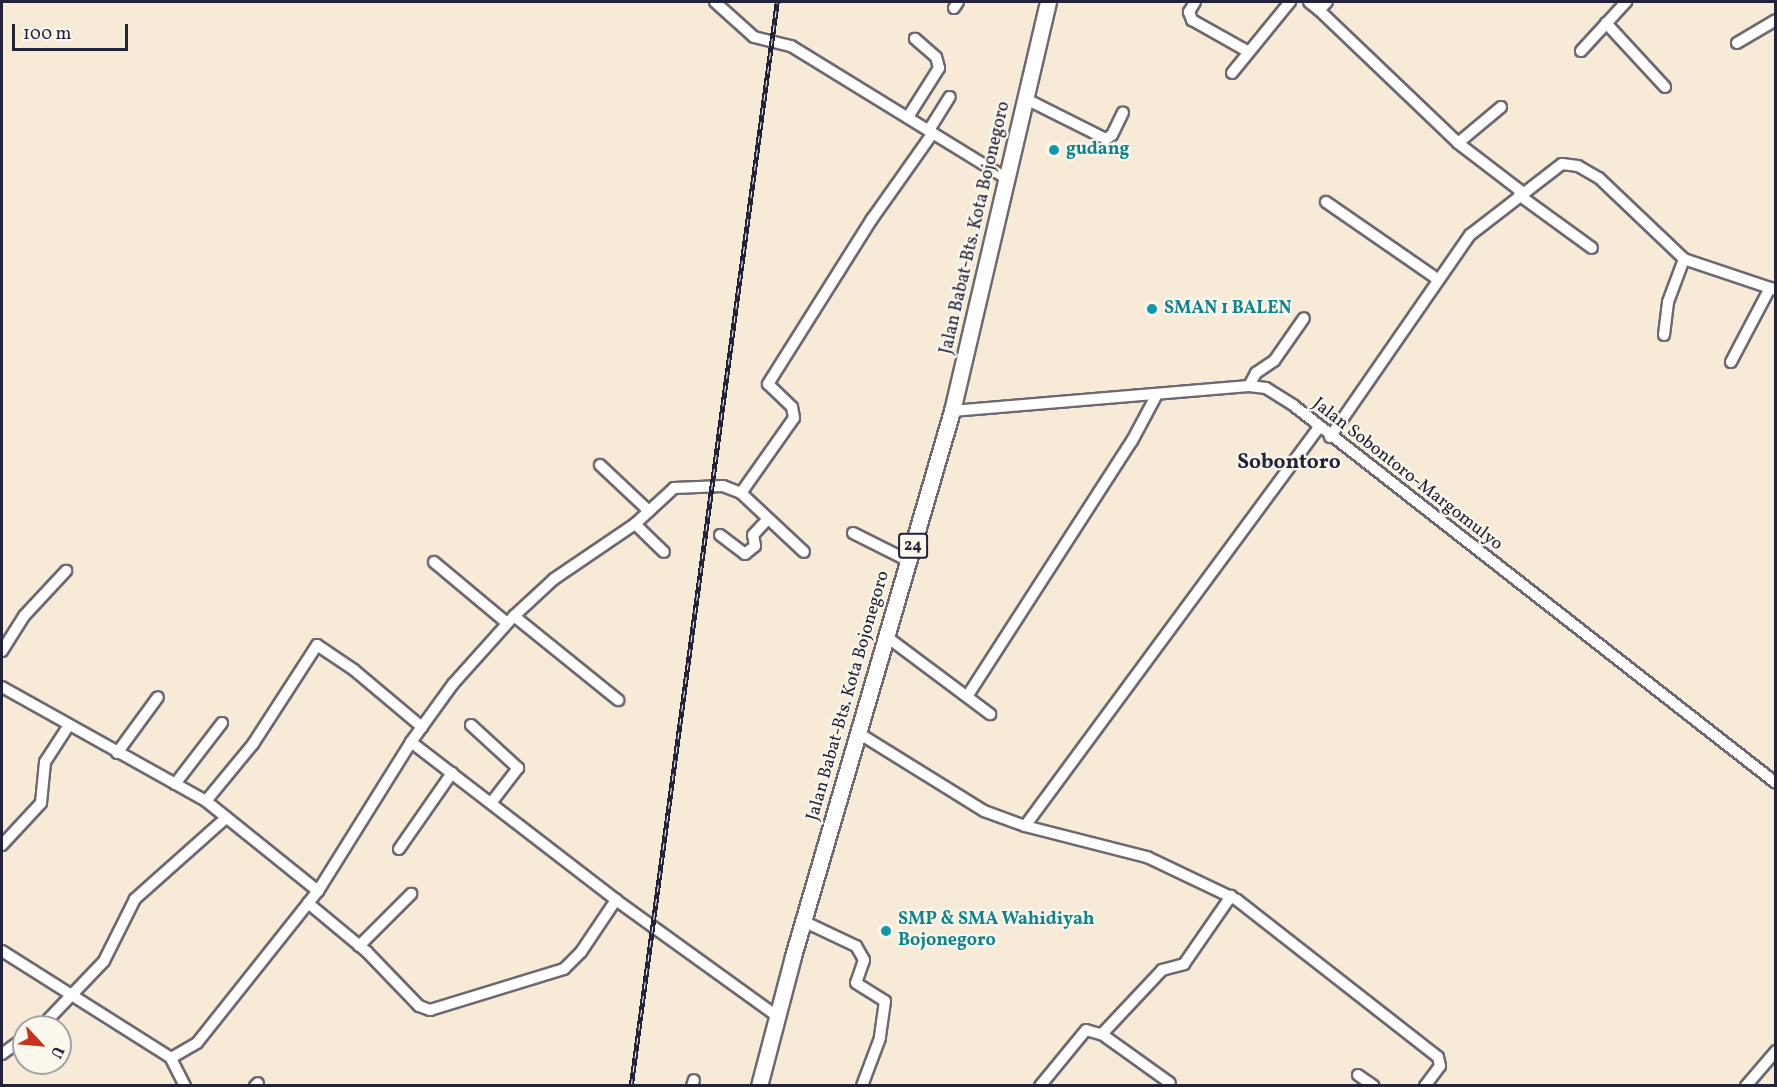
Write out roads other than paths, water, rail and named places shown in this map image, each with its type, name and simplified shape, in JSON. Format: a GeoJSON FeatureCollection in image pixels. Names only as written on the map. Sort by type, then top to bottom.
{"type":"FeatureCollection","features":[{"type":"Feature","properties":{"kind":"highway","name":"Jalan Babat-Bts. Kota Bojonegoro"},"geometry":{"type":"LineString","coordinates":[[759,1086],[803,921],[860,734],[952,411],[1048,2]]}},
{"type":"Feature","properties":{"kind":"street"},"geometry":{"type":"LineString","coordinates":[[715,2],[754,37],[791,46],[1007,178]]}},
{"type":"Feature","properties":{"kind":"street"},"geometry":{"type":"LineString","coordinates":[[1195,2],[1189,12],[1192,20],[1249,52]]}},
{"type":"Feature","properties":{"kind":"street"},"geometry":{"type":"LineString","coordinates":[[1232,73],[1290,2]]}},
{"type":"Feature","properties":{"kind":"street"},"geometry":{"type":"LineString","coordinates":[[1309,2],[1458,143],[1592,248]]}},
{"type":"Feature","properties":{"kind":"street"},"geometry":{"type":"LineString","coordinates":[[1319,10],[1327,2]]}},
{"type":"Feature","properties":{"kind":"street"},"geometry":{"type":"LineString","coordinates":[[1581,51],[1626,2]]}},
{"type":"Feature","properties":{"kind":"street"},"geometry":{"type":"LineString","coordinates":[[1737,43],[1776,20]]}},
{"type":"Feature","properties":{"kind":"street"},"geometry":{"type":"LineString","coordinates":[[1606,23],[1665,87]]}},
{"type":"Feature","properties":{"kind":"street"},"geometry":{"type":"LineString","coordinates":[[908,117],[939,68],[936,57],[915,39]]}},
{"type":"Feature","properties":{"kind":"street"},"geometry":{"type":"LineString","coordinates":[[741,493],[794,418],[792,407],[768,384],[872,219],[931,132],[950,97]]}},
{"type":"Feature","properties":{"kind":"street"},"geometry":{"type":"LineString","coordinates":[[1026,99],[1106,139],[1112,135],[1123,112]]}},
{"type":"Feature","properties":{"kind":"street"},"geometry":{"type":"LineString","coordinates":[[1458,143],[1501,107]]}},
{"type":"Feature","properties":{"kind":"street"},"geometry":{"type":"LineString","coordinates":[[1330,436],[1437,279],[1475,229],[1562,164],[1582,168],[1610,188],[1684,259],[1773,289],[1731,362]]}},
{"type":"Feature","properties":{"kind":"street"},"geometry":{"type":"LineString","coordinates":[[1326,202],[1437,279]]}},
{"type":"Feature","properties":{"kind":"street"},"geometry":{"type":"LineString","coordinates":[[1664,335],[1668,302],[1684,259]]}},
{"type":"Feature","properties":{"kind":"street"},"geometry":{"type":"LineString","coordinates":[[1249,386],[1256,373],[1278,355],[1304,318]]}},
{"type":"Feature","properties":{"kind":"street","name":"Jalan Sobontoro-Margomulyo"},"geometry":{"type":"LineString","coordinates":[[952,411],[1156,396],[1249,386],[1272,392],[1776,783]]}},
{"type":"Feature","properties":{"kind":"street"},"geometry":{"type":"LineString","coordinates":[[968,695],[1132,441],[1156,396]]}},
{"type":"Feature","properties":{"kind":"street"},"geometry":{"type":"LineString","coordinates":[[1025,826],[1319,427]]}},
{"type":"Feature","properties":{"kind":"street"},"geometry":{"type":"LineString","coordinates":[[600,465],[649,511]]}},
{"type":"Feature","properties":{"kind":"street"},"geometry":{"type":"LineString","coordinates":[[171,1058],[197,1043],[318,891],[422,727],[510,620],[572,566],[635,524],[679,486],[723,486],[741,493],[804,552]]}},
{"type":"Feature","properties":{"kind":"street"},"geometry":{"type":"LineString","coordinates":[[720,535],[744,555],[755,546],[753,535],[768,519]]}},
{"type":"Feature","properties":{"kind":"street"},"geometry":{"type":"LineString","coordinates":[[635,524],[664,552]]}},
{"type":"Feature","properties":{"kind":"street"},"geometry":{"type":"LineString","coordinates":[[853,533],[909,561]]}},
{"type":"Feature","properties":{"kind":"street"},"geometry":{"type":"LineString","coordinates":[[434,562],[618,700]]}},
{"type":"Feature","properties":{"kind":"street"},"geometry":{"type":"LineString","coordinates":[[2,651],[24,616],[66,571]]}},
{"type":"Feature","properties":{"kind":"street"},"geometry":{"type":"LineString","coordinates":[[887,637],[968,695],[990,714]]}},
{"type":"Feature","properties":{"kind":"street"},"geometry":{"type":"LineString","coordinates":[[206,801],[253,744],[318,644],[422,727]]}},
{"type":"Feature","properties":{"kind":"street"},"geometry":{"type":"LineString","coordinates":[[2,687],[206,801],[318,891]]}},
{"type":"Feature","properties":{"kind":"street"},"geometry":{"type":"LineString","coordinates":[[117,753],[158,697]]}},
{"type":"Feature","properties":{"kind":"street"},"geometry":{"type":"LineString","coordinates":[[175,784],[222,723]]}},
{"type":"Feature","properties":{"kind":"street"},"geometry":{"type":"LineString","coordinates":[[2,845],[41,803],[45,762],[69,725]]}},
{"type":"Feature","properties":{"kind":"street"},"geometry":{"type":"LineString","coordinates":[[471,725],[518,768],[491,803]]}},
{"type":"Feature","properties":{"kind":"street"},"geometry":{"type":"LineString","coordinates":[[860,734],[970,804],[1025,826],[1147,857],[1231,896],[1277,928],[1438,1057],[1440,1065],[1425,1086]]}},
{"type":"Feature","properties":{"kind":"street"},"geometry":{"type":"LineString","coordinates":[[411,742],[616,900],[777,1016]]}},
{"type":"Feature","properties":{"kind":"street"},"geometry":{"type":"LineString","coordinates":[[399,849],[452,773]]}},
{"type":"Feature","properties":{"kind":"street"},"geometry":{"type":"LineString","coordinates":[[53,1015],[108,955],[135,899],[226,818]]}},
{"type":"Feature","properties":{"kind":"street"},"geometry":{"type":"LineString","coordinates":[[359,946],[411,894]]}},
{"type":"Feature","properties":{"kind":"street"},"geometry":{"type":"LineString","coordinates":[[1102,1034],[1162,970],[1184,964],[1231,896]]}},
{"type":"Feature","properties":{"kind":"street"},"geometry":{"type":"LineString","coordinates":[[308,903],[359,946],[419,1006],[430,1010],[564,969],[581,952],[616,900]]}},
{"type":"Feature","properties":{"kind":"street"},"geometry":{"type":"LineString","coordinates":[[803,921],[856,946],[864,960],[856,983],[885,1001],[880,1038],[862,1086]]}},
{"type":"Feature","properties":{"kind":"street"},"geometry":{"type":"LineString","coordinates":[[2,951],[171,1058],[185,1086]]}},
{"type":"Feature","properties":{"kind":"street"},"geometry":{"type":"LineString","coordinates":[[1040,1086],[1082,1032],[1090,1030],[1102,1034],[1170,1083]]}},
{"type":"Feature","properties":{"kind":"street"},"geometry":{"type":"LineString","coordinates":[[1746,1086],[1776,1051]]}},
{"type":"Feature","properties":{"kind":"street"},"geometry":{"type":"LineString","coordinates":[[1358,1075],[1374,1086]]}},
{"type":"Feature","properties":{"kind":"railway"},"geometry":{"type":"LineString","coordinates":[[631,1086],[777,2]]}},
{"type":"Feature","properties":{"kind":"place","name":"gudang"},"geometry":{"type":"Point","coordinates":[1054,150]}},
{"type":"Feature","properties":{"kind":"place","name":"SMAN 1 BALEN"},"geometry":{"type":"Point","coordinates":[1152,309]}},
{"type":"Feature","properties":{"kind":"place","name":"SMP & SMA Wahidiyah Bojonegoro"},"geometry":{"type":"Point","coordinates":[886,931]}},
{"type":"Feature","properties":{"kind":"district","name":"Sobontoro"},"geometry":{"type":"Point","coordinates":[1289,463]}}]}
